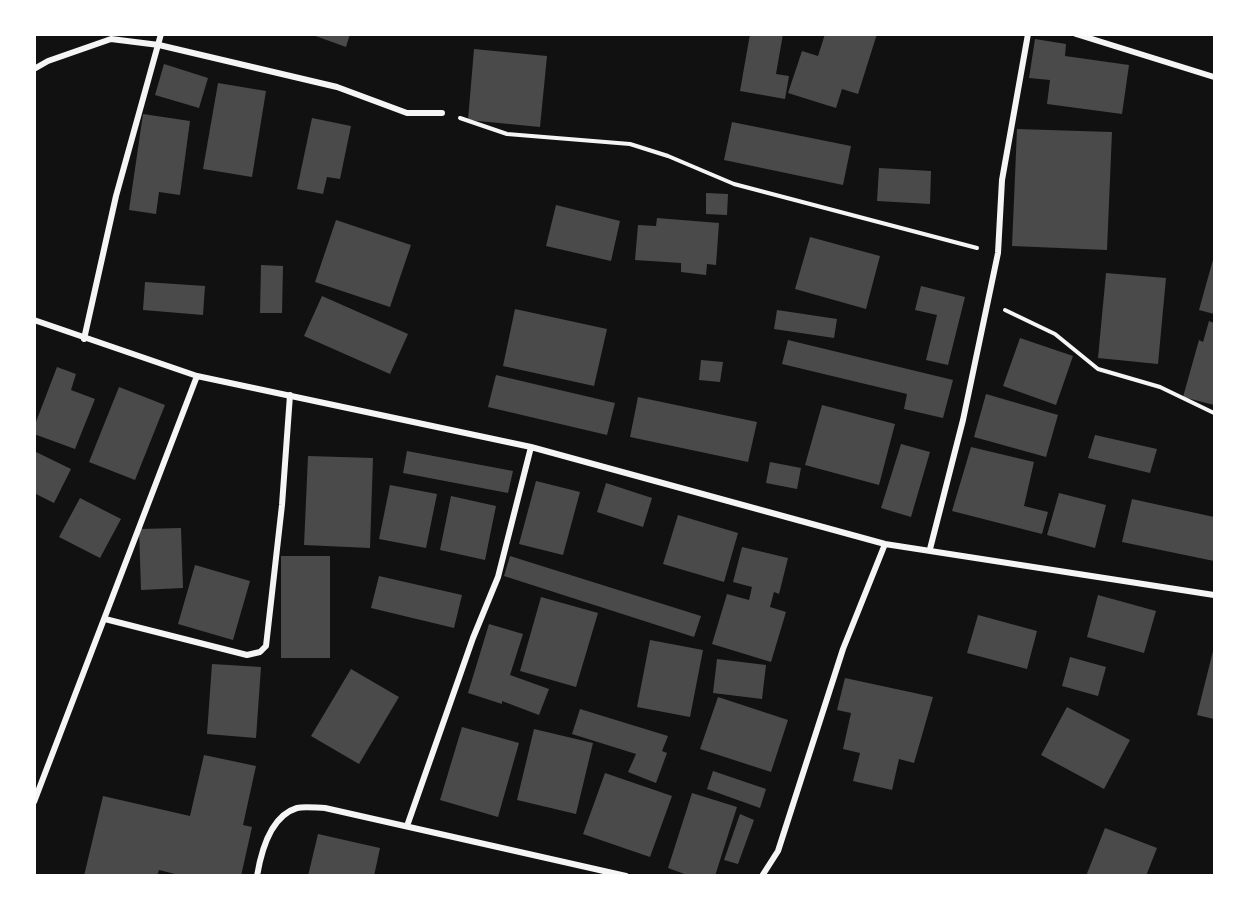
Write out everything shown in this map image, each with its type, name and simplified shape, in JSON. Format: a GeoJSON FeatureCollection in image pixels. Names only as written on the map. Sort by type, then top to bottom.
{"type":"FeatureCollection","features":[{"type":"Feature","properties":{"kind":"street"},"geometry":{"type":"LineString","coordinates":[[84,339],[116,196],[161,34]]}},
{"type":"Feature","properties":{"kind":"street"},"geometry":{"type":"LineString","coordinates":[[930,549],[963,420],[998,253],[1002,180],[1028,34]]}},
{"type":"Feature","properties":{"kind":"street"},"geometry":{"type":"LineString","coordinates":[[1076,34],[1215,77]]}},
{"type":"Feature","properties":{"kind":"street"},"geometry":{"type":"LineString","coordinates":[[34,69],[48,61],[109,37],[159,45],[337,87],[407,113],[442,113]]}},
{"type":"Feature","properties":{"kind":"street"},"geometry":{"type":"LineString","coordinates":[[34,320],[197,376],[531,447],[885,544],[930,549],[1215,595]]}},
{"type":"Feature","properties":{"kind":"street"},"geometry":{"type":"LineString","coordinates":[[34,802],[197,376]]}},
{"type":"Feature","properties":{"kind":"street"},"geometry":{"type":"LineString","coordinates":[[105,619],[247,656],[260,652],[266,646],[282,505],[290,395]]}},
{"type":"Feature","properties":{"kind":"street"},"geometry":{"type":"LineString","coordinates":[[407,826],[473,638],[498,577],[531,447]]}},
{"type":"Feature","properties":{"kind":"street"},"geometry":{"type":"LineString","coordinates":[[762,876],[778,851],[839,660],[885,544]]}},
{"type":"Feature","properties":{"kind":"street"},"geometry":{"type":"LineString","coordinates":[[257,876],[261,852],[275,824],[296,808],[326,808],[626,876]]}},
{"type":"Feature","properties":{"kind":"path"},"geometry":{"type":"LineString","coordinates":[[442,113],[507,134],[630,144],[668,156],[734,184],[998,253]]}},
{"type":"Feature","properties":{"kind":"path"},"geometry":{"type":"LineString","coordinates":[[987,305],[1022,316],[1055,334],[1098,369],[1161,387],[1215,413]]}},
{"type":"Feature","properties":{"kind":"building"},"geometry":{"type":"Polygon","coordinates":[[[310,34],[350,34],[346,47],[310,34]]]}},
{"type":"Feature","properties":{"kind":"building"},"geometry":{"type":"Polygon","coordinates":[[[750,34],[783,34],[776,74],[789,76],[785,99],[740,91],[750,34]]]}},
{"type":"Feature","properties":{"kind":"building"},"geometry":{"type":"Polygon","coordinates":[[[825,34],[877,34],[858,94],[842,89],[836,108],[788,93],[802,51],[818,56],[825,34]]]}},
{"type":"Feature","properties":{"kind":"building"},"geometry":{"type":"Polygon","coordinates":[[[1035,39],[1066,44],[1065,56],[1129,65],[1122,114],[1047,104],[1050,80],[1029,78],[1035,39]]]}},
{"type":"Feature","properties":{"kind":"building"},"geometry":{"type":"Polygon","coordinates":[[[474,49],[547,56],[540,127],[468,120],[474,49]]]}},
{"type":"Feature","properties":{"kind":"building"},"geometry":{"type":"Polygon","coordinates":[[[164,64],[208,78],[199,108],[155,95],[164,64]]]}},
{"type":"Feature","properties":{"kind":"building"},"geometry":{"type":"Polygon","coordinates":[[[218,83],[266,91],[252,177],[203,169],[218,83]]]}},
{"type":"Feature","properties":{"kind":"building"},"geometry":{"type":"Polygon","coordinates":[[[143,114],[190,121],[180,195],[159,192],[156,214],[129,210],[143,114]]]}},
{"type":"Feature","properties":{"kind":"building"},"geometry":{"type":"Polygon","coordinates":[[[312,118],[351,126],[340,179],[327,177],[323,194],[297,189],[312,118]]]}},
{"type":"Feature","properties":{"kind":"building"},"geometry":{"type":"Polygon","coordinates":[[[732,122],[851,146],[843,185],[724,160],[732,122]]]}},
{"type":"Feature","properties":{"kind":"building"},"geometry":{"type":"Polygon","coordinates":[[[1017,129],[1112,132],[1107,250],[1012,246],[1017,129]]]}},
{"type":"Feature","properties":{"kind":"building"},"geometry":{"type":"Polygon","coordinates":[[[879,168],[931,171],[930,204],[877,201],[879,168]]]}},
{"type":"Feature","properties":{"kind":"building"},"geometry":{"type":"Polygon","coordinates":[[[706,193],[728,194],[727,215],[706,214],[706,193]]]}},
{"type":"Feature","properties":{"kind":"building"},"geometry":{"type":"Polygon","coordinates":[[[556,205],[620,221],[611,261],[546,246],[556,205]]]}},
{"type":"Feature","properties":{"kind":"building"},"geometry":{"type":"Polygon","coordinates":[[[657,218],[719,223],[716,265],[707,264],[706,275],[681,272],[681,263],[635,260],[638,225],[656,226],[657,218]]]}},
{"type":"Feature","properties":{"kind":"building"},"geometry":{"type":"Polygon","coordinates":[[[336,220],[411,245],[390,307],[315,282],[336,220]]]}},
{"type":"Feature","properties":{"kind":"building"},"geometry":{"type":"Polygon","coordinates":[[[810,237],[880,256],[866,309],[795,289],[810,237]]]}},
{"type":"Feature","properties":{"kind":"building"},"geometry":{"type":"Polygon","coordinates":[[[1214,256],[1214,314],[1199,310],[1214,256]]]}},
{"type":"Feature","properties":{"kind":"building"},"geometry":{"type":"Polygon","coordinates":[[[261,265],[283,266],[282,313],[260,313],[261,265]]]}},
{"type":"Feature","properties":{"kind":"building"},"geometry":{"type":"Polygon","coordinates":[[[1106,273],[1166,278],[1158,364],[1098,358],[1106,273]]]}},
{"type":"Feature","properties":{"kind":"building"},"geometry":{"type":"Polygon","coordinates":[[[145,282],[205,286],[203,315],[143,310],[145,282]]]}},
{"type":"Feature","properties":{"kind":"building"},"geometry":{"type":"Polygon","coordinates":[[[921,286],[965,297],[948,365],[926,360],[937,315],[915,310],[921,286]]]}},
{"type":"Feature","properties":{"kind":"building"},"geometry":{"type":"Polygon","coordinates":[[[322,296],[408,334],[390,374],[304,336],[322,296]]]}},
{"type":"Feature","properties":{"kind":"building"},"geometry":{"type":"Polygon","coordinates":[[[515,309],[607,329],[594,386],[503,366],[515,309]]]}},
{"type":"Feature","properties":{"kind":"building"},"geometry":{"type":"Polygon","coordinates":[[[777,310],[837,319],[834,338],[774,329],[777,310]]]}},
{"type":"Feature","properties":{"kind":"building"},"geometry":{"type":"Polygon","coordinates":[[[1209,321],[1214,323],[1214,405],[1183,397],[1199,340],[1203,342],[1209,321]]]}},
{"type":"Feature","properties":{"kind":"building"},"geometry":{"type":"Polygon","coordinates":[[[1020,338],[1073,356],[1056,405],[1003,386],[1020,338]]]}},
{"type":"Feature","properties":{"kind":"building"},"geometry":{"type":"Polygon","coordinates":[[[788,340],[953,380],[943,418],[904,409],[907,394],[782,364],[788,340]]]}},
{"type":"Feature","properties":{"kind":"building"},"geometry":{"type":"Polygon","coordinates":[[[701,360],[723,362],[720,382],[699,380],[701,360]]]}},
{"type":"Feature","properties":{"kind":"building"},"geometry":{"type":"Polygon","coordinates":[[[57,367],[76,374],[71,390],[95,399],[75,449],[34,434],[34,427],[57,367]]]}},
{"type":"Feature","properties":{"kind":"building"},"geometry":{"type":"Polygon","coordinates":[[[496,375],[615,403],[607,435],[488,407],[496,375]]]}},
{"type":"Feature","properties":{"kind":"building"},"geometry":{"type":"Polygon","coordinates":[[[119,387],[165,405],[135,480],[89,462],[119,387]]]}},
{"type":"Feature","properties":{"kind":"building"},"geometry":{"type":"Polygon","coordinates":[[[986,394],[1058,415],[1046,457],[974,437],[986,394]]]}},
{"type":"Feature","properties":{"kind":"building"},"geometry":{"type":"Polygon","coordinates":[[[638,397],[757,422],[748,462],[630,437],[638,397]]]}},
{"type":"Feature","properties":{"kind":"building"},"geometry":{"type":"Polygon","coordinates":[[[822,405],[895,424],[879,485],[805,465],[822,405]]]}},
{"type":"Feature","properties":{"kind":"building"},"geometry":{"type":"Polygon","coordinates":[[[1095,435],[1157,449],[1150,473],[1088,458],[1095,435]]]}},
{"type":"Feature","properties":{"kind":"building"},"geometry":{"type":"Polygon","coordinates":[[[901,444],[930,452],[911,517],[881,508],[901,444]]]}},
{"type":"Feature","properties":{"kind":"building"},"geometry":{"type":"Polygon","coordinates":[[[971,447],[1034,462],[1024,506],[1048,512],[1042,534],[952,511],[971,447]]]}},
{"type":"Feature","properties":{"kind":"building"},"geometry":{"type":"Polygon","coordinates":[[[34,451],[71,469],[54,503],[34,493],[34,451]]]}},
{"type":"Feature","properties":{"kind":"building"},"geometry":{"type":"Polygon","coordinates":[[[407,451],[513,471],[508,493],[403,473],[407,451]]]}},
{"type":"Feature","properties":{"kind":"building"},"geometry":{"type":"Polygon","coordinates":[[[308,456],[373,458],[370,548],[304,545],[308,456]]]}},
{"type":"Feature","properties":{"kind":"building"},"geometry":{"type":"Polygon","coordinates":[[[770,462],[801,468],[797,489],[766,483],[770,462]]]}},
{"type":"Feature","properties":{"kind":"building"},"geometry":{"type":"Polygon","coordinates":[[[536,481],[580,492],[563,555],[519,544],[536,481]]]}},
{"type":"Feature","properties":{"kind":"building"},"geometry":{"type":"Polygon","coordinates":[[[606,483],[652,498],[643,527],[597,512],[606,483]]]}},
{"type":"Feature","properties":{"kind":"building"},"geometry":{"type":"Polygon","coordinates":[[[390,485],[437,494],[426,548],[379,539],[390,485]]]}},
{"type":"Feature","properties":{"kind":"building"},"geometry":{"type":"Polygon","coordinates":[[[1059,493],[1106,505],[1095,548],[1047,535],[1059,493]]]}},
{"type":"Feature","properties":{"kind":"building"},"geometry":{"type":"Polygon","coordinates":[[[451,496],[496,506],[485,560],[440,550],[451,496]]]}},
{"type":"Feature","properties":{"kind":"building"},"geometry":{"type":"Polygon","coordinates":[[[80,498],[121,519],[100,558],[59,537],[80,498]]]}},
{"type":"Feature","properties":{"kind":"building"},"geometry":{"type":"Polygon","coordinates":[[[1132,499],[1214,517],[1214,561],[1122,542],[1132,499]]]}},
{"type":"Feature","properties":{"kind":"building"},"geometry":{"type":"Polygon","coordinates":[[[678,515],[738,533],[724,582],[663,564],[678,515]]]}},
{"type":"Feature","properties":{"kind":"building"},"geometry":{"type":"Polygon","coordinates":[[[181,528],[183,588],[141,590],[139,529],[181,528]]]}},
{"type":"Feature","properties":{"kind":"building"},"geometry":{"type":"Polygon","coordinates":[[[742,547],[788,558],[779,594],[774,592],[770,607],[786,612],[771,662],[712,644],[727,594],[749,600],[752,587],[733,582],[742,547]]]}},
{"type":"Feature","properties":{"kind":"building"},"geometry":{"type":"Polygon","coordinates":[[[281,556],[330,556],[330,658],[281,658],[281,556]]]}},
{"type":"Feature","properties":{"kind":"building"},"geometry":{"type":"Polygon","coordinates":[[[510,556],[701,616],[694,637],[504,576],[510,556]]]}},
{"type":"Feature","properties":{"kind":"building"},"geometry":{"type":"Polygon","coordinates":[[[195,565],[250,581],[233,640],[178,624],[195,565]]]}},
{"type":"Feature","properties":{"kind":"building"},"geometry":{"type":"Polygon","coordinates":[[[379,576],[462,595],[454,628],[371,608],[379,576]]]}},
{"type":"Feature","properties":{"kind":"building"},"geometry":{"type":"Polygon","coordinates":[[[1098,595],[1156,611],[1144,653],[1087,637],[1098,595]]]}},
{"type":"Feature","properties":{"kind":"building"},"geometry":{"type":"Polygon","coordinates":[[[541,597],[598,613],[576,687],[520,671],[541,597]]]}},
{"type":"Feature","properties":{"kind":"building"},"geometry":{"type":"Polygon","coordinates":[[[978,615],[1037,631],[1027,669],[967,653],[978,615]]]}},
{"type":"Feature","properties":{"kind":"building"},"geometry":{"type":"Polygon","coordinates":[[[489,624],[523,634],[510,675],[549,689],[539,715],[502,701],[502,704],[468,693],[489,624]]]}},
{"type":"Feature","properties":{"kind":"building"},"geometry":{"type":"Polygon","coordinates":[[[650,640],[703,650],[690,717],[637,707],[650,640]]]}},
{"type":"Feature","properties":{"kind":"building"},"geometry":{"type":"Polygon","coordinates":[[[1214,647],[1214,719],[1197,715],[1214,647]]]}},
{"type":"Feature","properties":{"kind":"building"},"geometry":{"type":"Polygon","coordinates":[[[1070,657],[1106,667],[1098,696],[1062,686],[1070,657]]]}},
{"type":"Feature","properties":{"kind":"building"},"geometry":{"type":"Polygon","coordinates":[[[717,659],[766,665],[762,699],[713,693],[717,659]]]}},
{"type":"Feature","properties":{"kind":"building"},"geometry":{"type":"Polygon","coordinates":[[[212,664],[261,667],[256,738],[207,734],[212,664]]]}},
{"type":"Feature","properties":{"kind":"building"},"geometry":{"type":"Polygon","coordinates":[[[351,669],[399,697],[359,764],[311,736],[351,669]]]}},
{"type":"Feature","properties":{"kind":"building"},"geometry":{"type":"Polygon","coordinates":[[[845,678],[933,697],[914,763],[899,759],[892,790],[853,781],[860,753],[843,749],[851,713],[837,710],[845,678]]]}},
{"type":"Feature","properties":{"kind":"building"},"geometry":{"type":"Polygon","coordinates":[[[718,697],[788,720],[771,772],[700,749],[718,697]]]}},
{"type":"Feature","properties":{"kind":"building"},"geometry":{"type":"Polygon","coordinates":[[[1067,707],[1130,740],[1104,789],[1041,755],[1067,707]]]}},
{"type":"Feature","properties":{"kind":"building"},"geometry":{"type":"Polygon","coordinates":[[[580,709],[668,736],[662,751],[667,753],[656,783],[628,772],[636,754],[572,734],[580,709]]]}},
{"type":"Feature","properties":{"kind":"building"},"geometry":{"type":"Polygon","coordinates":[[[462,727],[519,743],[498,817],[440,800],[462,727]]]}},
{"type":"Feature","properties":{"kind":"building"},"geometry":{"type":"Polygon","coordinates":[[[534,729],[593,743],[576,814],[517,800],[534,729]]]}},
{"type":"Feature","properties":{"kind":"building"},"geometry":{"type":"Polygon","coordinates":[[[204,755],[256,766],[243,825],[252,827],[241,876],[183,876],[159,870],[157,876],[84,876],[103,796],[190,816],[204,755]]]}},
{"type":"Feature","properties":{"kind":"building"},"geometry":{"type":"Polygon","coordinates":[[[713,771],[766,789],[760,808],[707,789],[713,771]]]}},
{"type":"Feature","properties":{"kind":"building"},"geometry":{"type":"Polygon","coordinates":[[[605,773],[672,796],[650,857],[583,834],[605,773]]]}},
{"type":"Feature","properties":{"kind":"building"},"geometry":{"type":"Polygon","coordinates":[[[692,793],[737,807],[715,876],[690,876],[668,868],[692,793]]]}},
{"type":"Feature","properties":{"kind":"building"},"geometry":{"type":"Polygon","coordinates":[[[740,814],[754,820],[738,864],[724,860],[740,814]]]}},
{"type":"Feature","properties":{"kind":"building"},"geometry":{"type":"Polygon","coordinates":[[[1105,828],[1157,848],[1146,876],[1086,876],[1105,828]]]}},
{"type":"Feature","properties":{"kind":"building"},"geometry":{"type":"Polygon","coordinates":[[[318,834],[380,848],[374,876],[308,876],[318,834]]]}}]}
